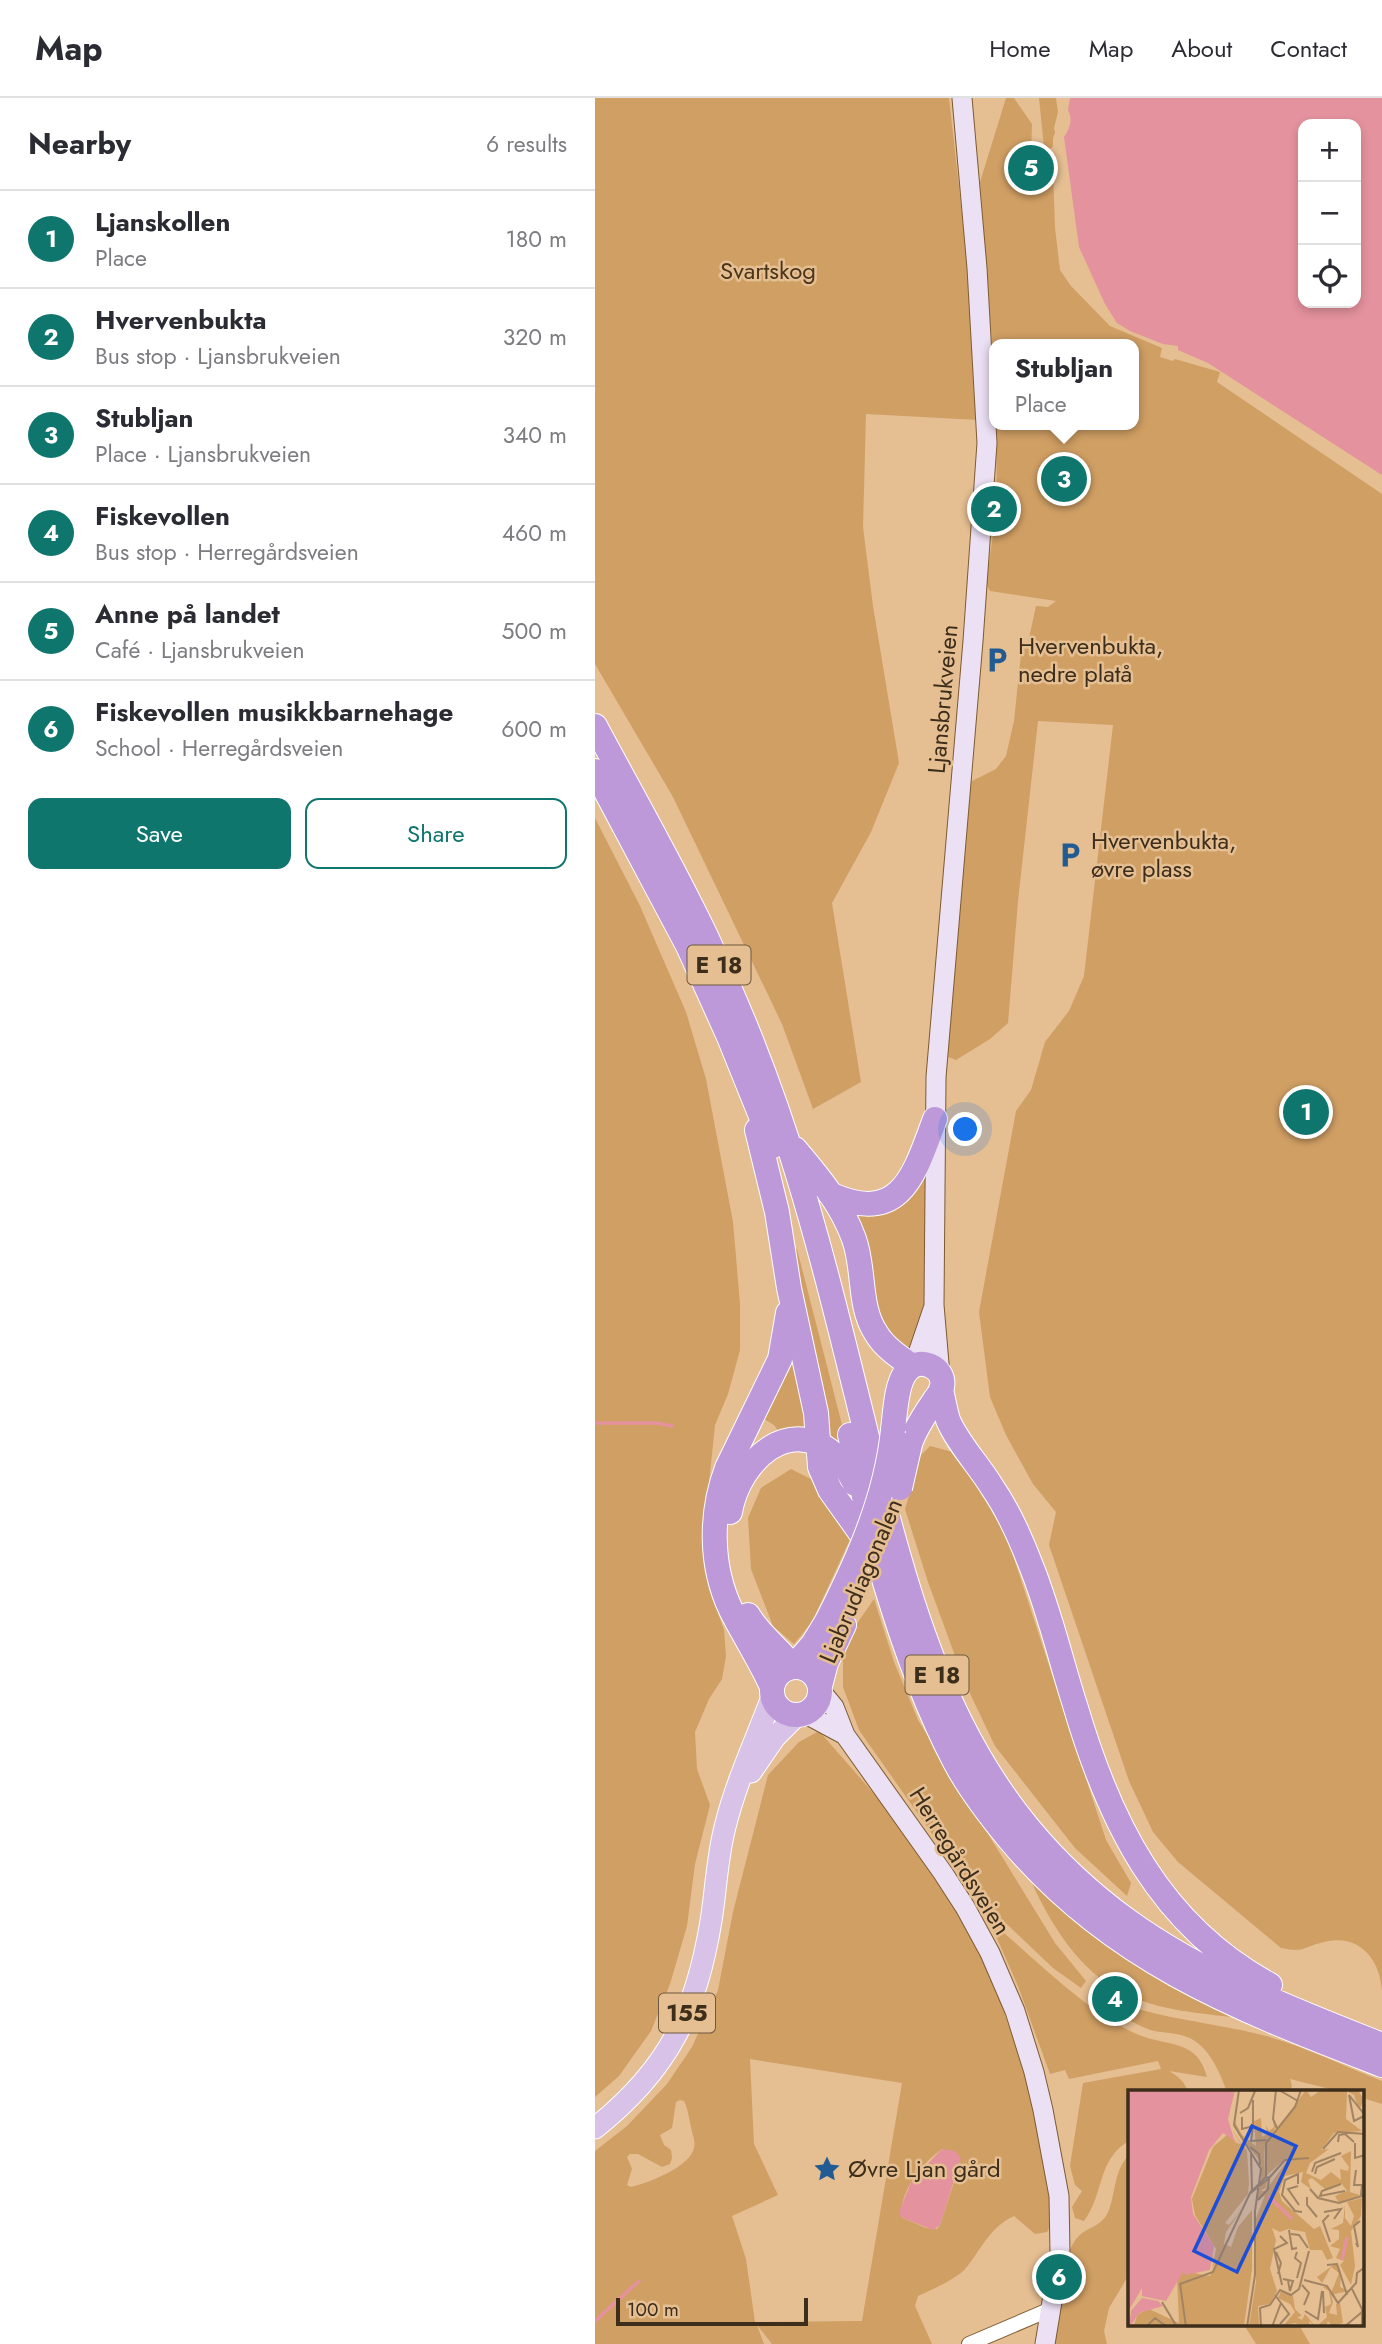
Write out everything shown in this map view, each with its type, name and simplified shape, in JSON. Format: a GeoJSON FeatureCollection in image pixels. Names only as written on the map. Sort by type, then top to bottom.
{"type":"FeatureCollection","features":[{"type":"Feature","properties":{"kind":"highway","name":"E 18"},"geometry":{"type":"LineString","coordinates":[[595,726],[711,947],[751,1037],[787,1140],[818,1245],[905,1582],[935,1670],[971,1745],[1033,1833],[1068,1870],[1112,1908],[1192,1961],[1257,1995],[1291,2019],[1382,2065]]}},
{"type":"Feature","properties":{"kind":"highway","name":"E 18"},"geometry":{"type":"LineString","coordinates":[[595,771],[688,946],[729,1037],[774,1150],[855,1457],[861,1494],[876,1552],[909,1655],[950,1751],[972,1789],[1017,1847],[1068,1900],[1128,1947],[1198,1988],[1382,2045]]}},
{"type":"Feature","properties":{"kind":"highway","name":"E 18"},"geometry":{"type":"LineString","coordinates":[[743,1075],[777,1212],[789,1288],[816,1413],[820,1467],[824,1480],[876,1552]]}},
{"type":"Feature","properties":{"kind":"highway"},"geometry":{"type":"LineString","coordinates":[[830,1194],[847,1202],[864,1205],[875,1204],[897,1194],[906,1185],[919,1162],[935,1119]]}},
{"type":"Feature","properties":{"kind":"highway","name":"E 18"},"geometry":{"type":"LineString","coordinates":[[787,1140],[830,1194],[847,1221],[862,1269],[866,1310],[876,1334],[909,1372]]}},
{"type":"Feature","properties":{"kind":"highway","name":"E 18"},"geometry":{"type":"LineString","coordinates":[[789,1288],[788,1317],[780,1359],[727,1468],[714,1525],[718,1570],[730,1608],[782,1710],[801,1714]]}},
{"type":"Feature","properties":{"kind":"highway","name":"E 18"},"geometry":{"type":"LineString","coordinates":[[909,1372],[926,1364],[932,1366],[950,1423],[994,1489],[1030,1562],[1096,1773],[1130,1845],[1155,1885],[1197,1931],[1226,1958],[1275,1988],[1291,2019]]}},
{"type":"Feature","properties":{"kind":"highway","name":"E 18"},"geometry":{"type":"LineString","coordinates":[[909,1372],[905,1394],[913,1402],[924,1404],[939,1388]]}},
{"type":"Feature","properties":{"kind":"highway","name":"Ljabrudiagonalen"},"geometry":{"type":"LineString","coordinates":[[820,1688],[836,1623],[882,1543],[902,1479],[902,1437],[895,1406],[909,1372]]}},
{"type":"Feature","properties":{"kind":"highway","name":"Ljabrudiagonalen"},"geometry":{"type":"LineString","coordinates":[[902,1437],[939,1388]]}},
{"type":"Feature","properties":{"kind":"highway"},"geometry":{"type":"LineString","coordinates":[[793,1667],[785,1656],[762,1636],[747,1612],[731,1568],[728,1548],[729,1522],[738,1486],[759,1455],[777,1443],[795,1439],[818,1444]]}},
{"type":"Feature","properties":{"kind":"highway","name":"E 18"},"geometry":{"type":"LineString","coordinates":[[818,1444],[842,1462],[861,1494]]}},
{"type":"Feature","properties":{"kind":"highway","name":"Ljabrudiagonalen"},"geometry":{"type":"LineString","coordinates":[[793,1667],[836,1623]]}},
{"type":"Feature","properties":{"kind":"highway"},"geometry":{"type":"LineString","coordinates":[[772,1692],[779,1673],[793,1667],[807,1669],[817,1679],[820,1688],[814,1707],[801,1714]]}},
{"type":"Feature","properties":{"kind":"main road","name":"Ljansbrukveien"},"geometry":{"type":"LineString","coordinates":[[939,1388],[934,1305],[938,1053],[987,443],[978,268],[962,98]]}},
{"type":"Feature","properties":{"kind":"main road","name":"Ljansbrukveien"},"geometry":{"type":"LineString","coordinates":[[909,1372],[934,1305]]}},
{"type":"Feature","properties":{"kind":"main road","name":"Herregårdsveien"},"geometry":{"type":"LineString","coordinates":[[820,1688],[834,1707],[845,1735],[965,1907],[990,1953],[1015,2011],[1041,2098],[1059,2196],[1060,2253],[1045,2344]]}},
{"type":"Feature","properties":{"kind":"main road","name":"155"},"geometry":{"type":"LineString","coordinates":[[595,2128],[620,2108],[654,2071],[680,2030],[690,2007],[705,1958],[722,1837],[772,1692]]}},
{"type":"Feature","properties":{"kind":"main road","name":"155"},"geometry":{"type":"LineString","coordinates":[[738,1787],[758,1764],[775,1737],[801,1714]]}},
{"type":"Feature","properties":{"kind":"main road","name":"Herregårdsveien"},"geometry":{"type":"LineString","coordinates":[[801,1714],[845,1735]]}},
{"type":"Feature","properties":{"kind":"street"},"geometry":{"type":"LineString","coordinates":[[969,2344],[1051,2309]]}},
{"type":"Feature","properties":{"kind":"green space","name":"Svartskog"},"geometry":{"type":"Polygon","coordinates":[[[595,98],[949,98],[977,349],[978,420],[866,414],[863,527],[899,763],[871,832],[832,903],[861,1082],[813,1109],[782,1024],[673,797],[595,664],[595,98]]]}},
{"type":"Feature","properties":{"kind":"green space"},"geometry":{"type":"Polygon","coordinates":[[[1006,98],[1014,98],[1032,124],[1031,155],[1053,170],[1060,270],[1071,286],[1110,326],[1162,348],[1160,357],[1220,372],[1217,382],[1382,494],[1382,1991],[1372,1959],[1357,1945],[1336,1940],[1300,1950],[1281,1948],[1178,1862],[1153,1832],[1129,1781],[1049,1545],[1056,1512],[1033,1484],[1006,1435],[990,1397],[979,1312],[1016,1111],[1031,1090],[1045,1042],[1069,1011],[1084,976],[1113,725],[1038,721],[1018,901],[1008,1023],[990,1039],[956,1060],[948,1057],[968,783],[996,769],[1006,756],[1014,721],[1021,654],[1028,643],[1036,606],[1048,607],[1056,601],[990,591],[986,584],[997,507],[996,430],[1139,430],[1139,339],[992,339],[980,182],[1006,98]]]}},
{"type":"Feature","properties":{"kind":"green space"},"geometry":{"type":"Polygon","coordinates":[[[1039,98],[1056,98],[1058,112],[1053,146],[1045,157],[1039,98]]]}},
{"type":"Feature","properties":{"kind":"green space"},"geometry":{"type":"Polygon","coordinates":[[[595,818],[640,906],[686,1012],[706,1079],[733,1222],[740,1304],[740,1350],[728,1394],[715,1425],[705,1522],[706,1563],[713,1599],[724,1630],[726,1656],[722,1679],[709,1699],[695,1732],[697,1769],[710,1805],[695,1864],[687,1926],[670,1984],[651,2031],[619,2076],[595,2097],[595,818]]]}},
{"type":"Feature","properties":{"kind":"green space"},"geometry":{"type":"Polygon","coordinates":[[[925,1163],[928,1296],[912,1352],[882,1332],[850,1208],[858,1210],[925,1163]]]}},
{"type":"Feature","properties":{"kind":"green space"},"geometry":{"type":"Polygon","coordinates":[[[795,1248],[797,1249],[850,1456],[824,1440],[795,1248]]]}},
{"type":"Feature","properties":{"kind":"green space"},"geometry":{"type":"Polygon","coordinates":[[[791,1337],[814,1436],[779,1432],[774,1425],[759,1416],[791,1337]]]}},
{"type":"Feature","properties":{"kind":"green space"},"geometry":{"type":"Polygon","coordinates":[[[930,1446],[957,1453],[974,1474],[1009,1543],[1106,1840],[1131,1883],[1127,1896],[1075,1848],[995,1746],[965,1683],[905,1509],[921,1455],[930,1446]]]}},
{"type":"Feature","properties":{"kind":"green space"},"geometry":{"type":"Polygon","coordinates":[[[791,1469],[811,1479],[852,1535],[812,1622],[794,1644],[773,1626],[751,1569],[748,1518],[761,1488],[791,1469]]]}},
{"type":"Feature","properties":{"kind":"green space"},"geometry":{"type":"Polygon","coordinates":[[[874,1599],[894,1662],[918,1720],[1055,1943],[1086,1981],[1081,1988],[1053,1968],[973,1892],[859,1730],[843,1687],[843,1656],[851,1632],[874,1599]]]}},
{"type":"Feature","properties":{"kind":"green space"},"geometry":{"type":"Polygon","coordinates":[[[819,1731],[875,1795],[946,1890],[986,1959],[1032,2095],[1053,2223],[1047,2232],[1035,2234],[1014,2216],[992,2232],[966,2268],[943,2284],[918,2296],[915,2306],[932,2344],[772,2344],[757,2325],[764,2344],[595,2344],[595,2151],[627,2126],[667,2084],[692,2047],[718,1990],[733,1912],[768,1775],[799,1742],[819,1731]],[[750,2059],[754,2144],[778,2195],[732,2216],[746,2259],[755,2322],[862,2321],[902,2083],[750,2059]],[[684,2101],[676,2102],[672,2128],[660,2135],[664,2145],[671,2150],[670,2164],[662,2167],[638,2154],[630,2154],[627,2157],[632,2169],[627,2185],[631,2187],[657,2178],[677,2168],[691,2155],[694,2140],[687,2107],[684,2101]],[[942,2149],[908,2188],[901,2217],[926,2228],[937,2229],[960,2164],[942,2149]]]}},
{"type":"Feature","properties":{"kind":"green space"},"geometry":{"type":"Polygon","coordinates":[[[1030,1879],[1054,1903],[1106,1946],[1134,1964],[1239,2018],[1151,2004],[1108,1984],[1093,1973],[1068,1945],[1030,1879]]]}},
{"type":"Feature","properties":{"kind":"green space"},"geometry":{"type":"Polygon","coordinates":[[[992,1927],[1002,1931],[1085,2003],[1104,2016],[1139,2035],[1189,2050],[1202,2065],[1207,2077],[1169,2071],[1181,2080],[1187,2090],[1128,2090],[1128,2141],[1111,2157],[1091,2210],[1084,2221],[1075,2218],[1072,2207],[1082,2191],[1075,2185],[1070,2166],[1083,2083],[1161,2069],[1158,2061],[1069,2079],[1065,2070],[1050,2074],[1018,1986],[992,1927]]]}},
{"type":"Feature","properties":{"kind":"green space"},"geometry":{"type":"Polygon","coordinates":[[[1119,2003],[1281,2040],[1382,2081],[1382,2104],[1364,2098],[1364,2090],[1334,2090],[1290,2079],[1291,2090],[1226,2090],[1216,2066],[1198,2043],[1181,2035],[1139,2025],[1115,2010],[1119,2003]]]}},
{"type":"Feature","properties":{"kind":"green space"},"geometry":{"type":"Polygon","coordinates":[[[1128,2156],[1128,2276],[1109,2308],[1104,2331],[1107,2344],[1050,2344],[1067,2258],[1077,2238],[1106,2216],[1118,2173],[1128,2156]]]}},
{"type":"Feature","properties":{"kind":"green space"},"geometry":{"type":"Polygon","coordinates":[[[1245,2326],[1300,2326],[1310,2344],[1256,2344],[1245,2326]]]}},
{"type":"Feature","properties":{"kind":"shaded area"},"geometry":{"type":"Polygon","coordinates":[[[1070,98],[1382,98],[1382,475],[1208,363],[1178,350],[1178,346],[1163,344],[1117,323],[1105,304],[1079,247],[1064,137],[1070,117],[1070,98]]]}},
{"type":"Feature","properties":{"kind":"shaded area"},"geometry":{"type":"Polygon","coordinates":[[[942,2149],[955,2151],[961,2158],[940,2225],[933,2230],[901,2217],[899,2212],[912,2180],[942,2149]]]}},
{"type":"Feature","properties":{"kind":"waterway"},"geometry":{"type":"LineString","coordinates":[[595,1423],[656,1423],[672,1426]]}},
{"type":"Feature","properties":{"kind":"waterway"},"geometry":{"type":"LineString","coordinates":[[595,2321],[639,2281]]}},
{"type":"Feature","properties":{"kind":"place","name":"Anne på landet"},"geometry":{"type":"Point","coordinates":[1031,168]}},
{"type":"Feature","properties":{"kind":"place","name":"Stubljan"},"geometry":{"type":"Point","coordinates":[1064,479]}},
{"type":"Feature","properties":{"kind":"place","name":"Hvervenbukta"},"geometry":{"type":"Point","coordinates":[994,509]}},
{"type":"Feature","properties":{"kind":"place","name":"Hvervenbukta, nedre platå"},"geometry":{"type":"Point","coordinates":[997,660]}},
{"type":"Feature","properties":{"kind":"place","name":"Hvervenbukta, øvre plass"},"geometry":{"type":"Point","coordinates":[1070,855]}},
{"type":"Feature","properties":{"kind":"place","name":"Ljanskollen"},"geometry":{"type":"Point","coordinates":[1306,1112]}},
{"type":"Feature","properties":{"kind":"place","name":"Fiskevollen"},"geometry":{"type":"Point","coordinates":[1115,1999]}},
{"type":"Feature","properties":{"kind":"place","name":"Øvre Ljan gård"},"geometry":{"type":"Point","coordinates":[827,2169]}},
{"type":"Feature","properties":{"kind":"place","name":"Fiskevollen musikkbarnehage"},"geometry":{"type":"Point","coordinates":[1059,2277]}}]}
